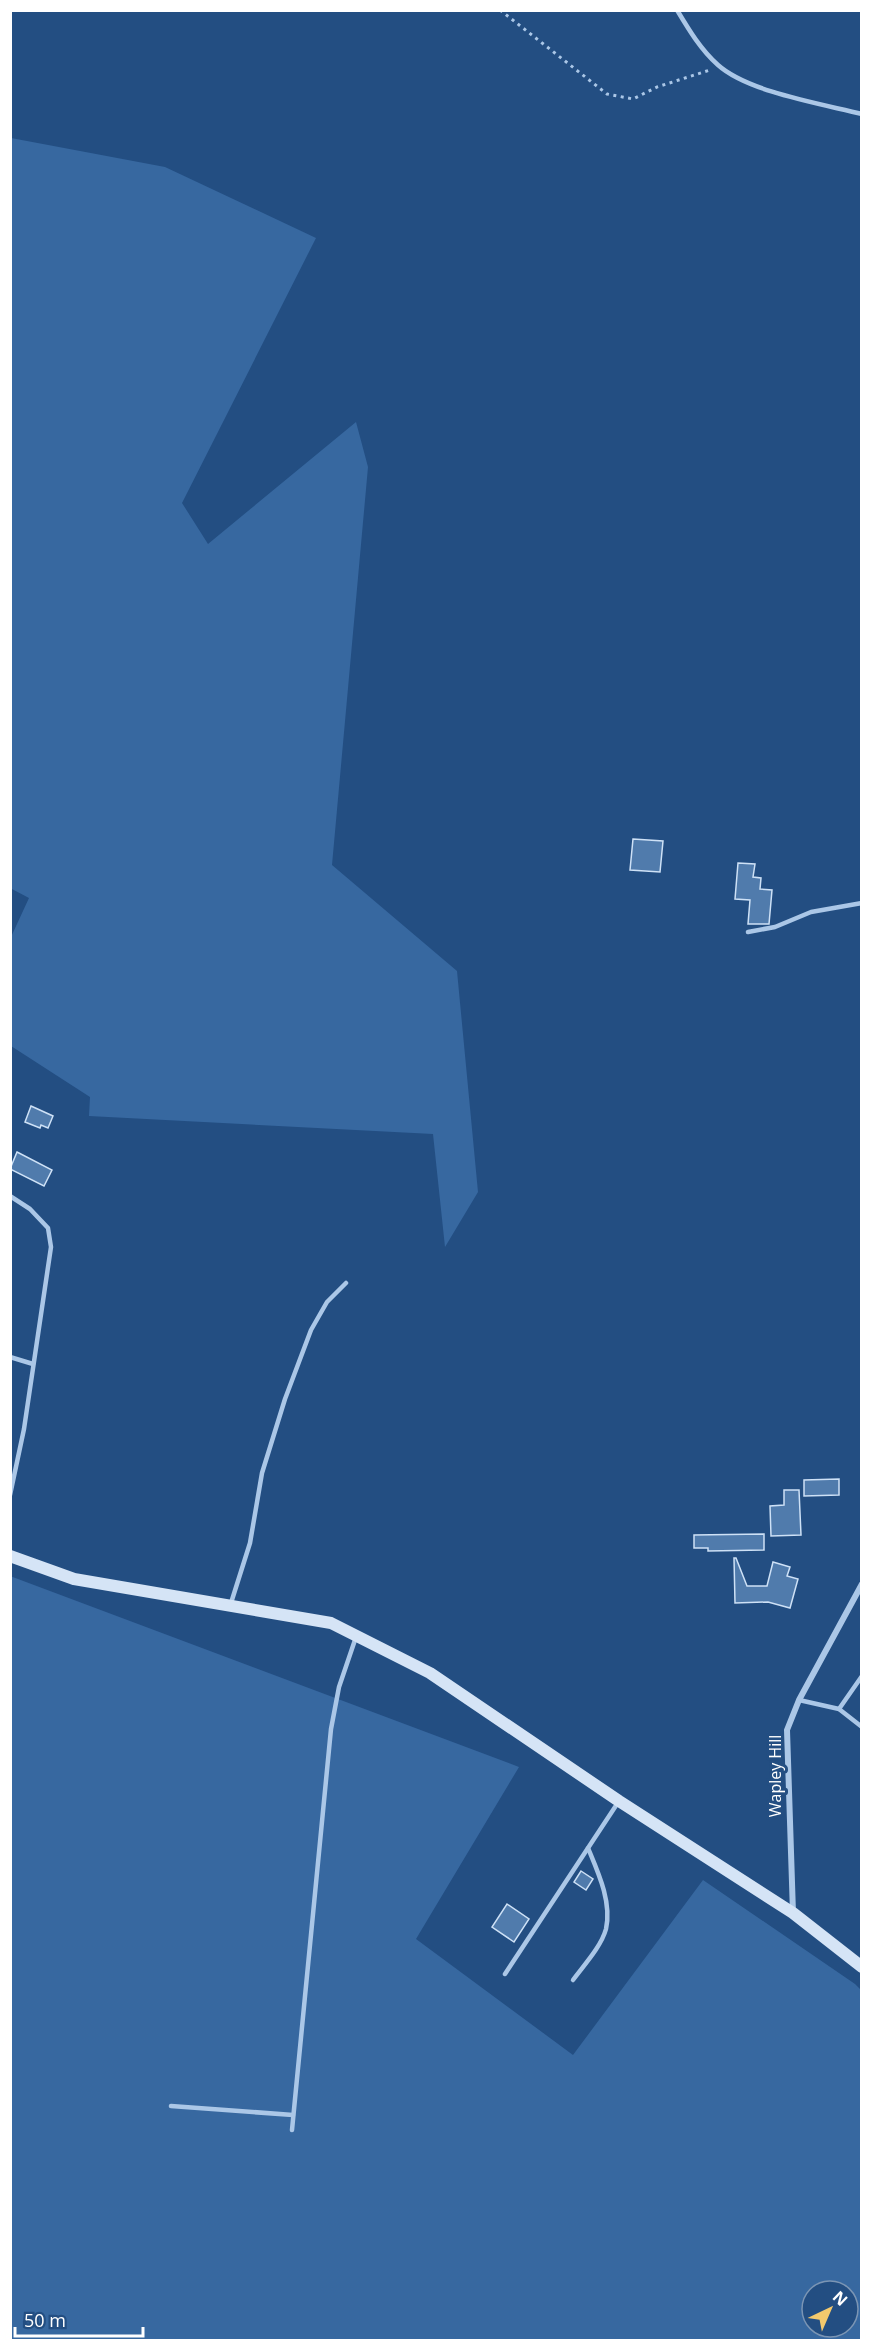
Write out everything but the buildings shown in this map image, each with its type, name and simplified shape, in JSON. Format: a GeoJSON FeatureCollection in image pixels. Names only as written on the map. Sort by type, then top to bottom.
{"type":"FeatureCollection","features":[{"type":"Feature","properties":{"kind":"main road"},"geometry":{"type":"LineString","coordinates":[[10,1556],[74,1579],[331,1623],[430,1673],[619,1801],[793,1913],[861,1967]]}},
{"type":"Feature","properties":{"kind":"street","name":"Wapley Hill"},"geometry":{"type":"LineString","coordinates":[[793,1913],[788,1730],[799,1700],[861,1584]]}},
{"type":"Feature","properties":{"kind":"lane"},"geometry":{"type":"LineString","coordinates":[[677,10],[702,50],[720,67],[759,87],[861,114]]}},
{"type":"Feature","properties":{"kind":"lane"},"geometry":{"type":"LineString","coordinates":[[748,933],[775,927],[811,912],[861,903]]}},
{"type":"Feature","properties":{"kind":"lane"},"geometry":{"type":"LineString","coordinates":[[10,1196],[30,1209],[48,1228],[51,1246],[10,1495]]}},
{"type":"Feature","properties":{"kind":"lane"},"geometry":{"type":"LineString","coordinates":[[231,1606],[250,1543],[262,1473],[285,1399],[311,1330],[327,1302],[346,1283]]}},
{"type":"Feature","properties":{"kind":"lane"},"geometry":{"type":"LineString","coordinates":[[10,1357],[33,1364]]}},
{"type":"Feature","properties":{"kind":"lane"},"geometry":{"type":"LineString","coordinates":[[292,2130],[331,1729],[339,1687],[357,1636]]}},
{"type":"Feature","properties":{"kind":"lane"},"geometry":{"type":"LineString","coordinates":[[839,1709],[861,1676]]}},
{"type":"Feature","properties":{"kind":"lane"},"geometry":{"type":"LineString","coordinates":[[799,1700],[839,1709],[861,1727]]}},
{"type":"Feature","properties":{"kind":"lane"},"geometry":{"type":"LineString","coordinates":[[505,1974],[619,1801]]}},
{"type":"Feature","properties":{"kind":"lane"},"geometry":{"type":"LineString","coordinates":[[573,1980],[598,1945],[606,1929],[606,1901],[600,1876],[588,1848]]}},
{"type":"Feature","properties":{"kind":"lane"},"geometry":{"type":"LineString","coordinates":[[171,2106],[293,2115]]}},
{"type":"Feature","properties":{"kind":"path"},"geometry":{"type":"LineString","coordinates":[[501,10],[607,94],[633,99],[673,81],[720,67]]}},
{"type":"Feature","properties":{"kind":"shaded area"},"geometry":{"type":"Polygon","coordinates":[[[11,138],[165,167],[316,238],[182,503],[208,544],[356,422],[368,467],[332,865],[457,971],[478,1192],[445,1247],[433,1134],[89,1116],[90,1097],[11,1046],[11,937],[29,898],[10,888],[11,138]]]}},
{"type":"Feature","properties":{"kind":"shaded area"},"geometry":{"type":"Polygon","coordinates":[[[10,1576],[519,1767],[416,1939],[573,2055],[703,1880],[855,1984],[862,1991],[861,2340],[11,2340],[10,1576]]]}}]}
